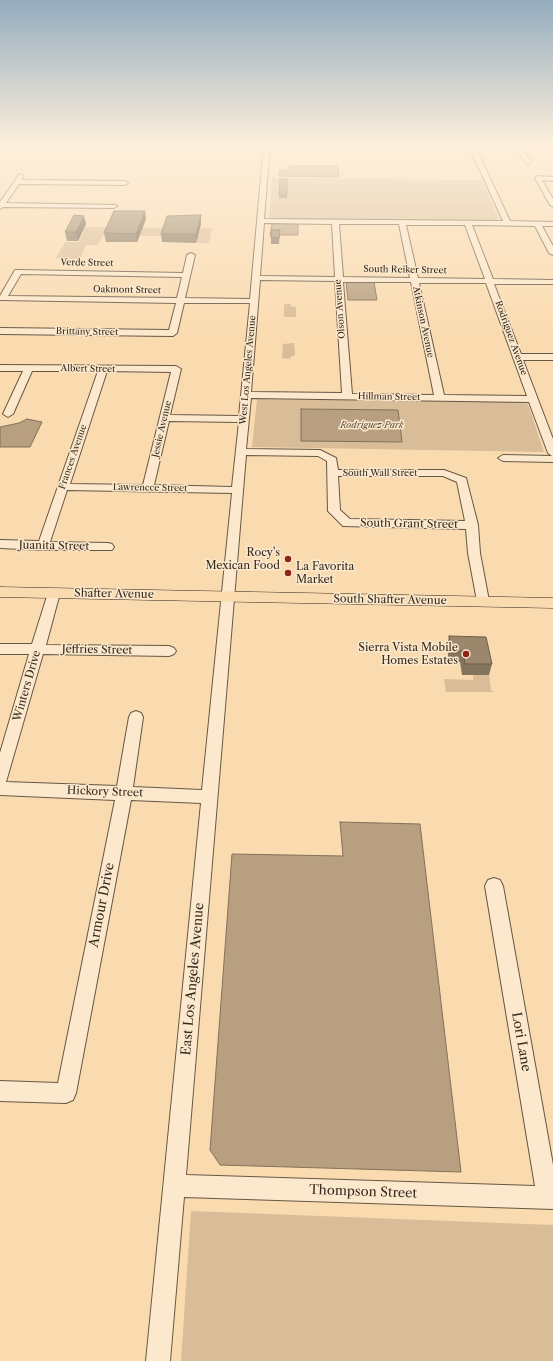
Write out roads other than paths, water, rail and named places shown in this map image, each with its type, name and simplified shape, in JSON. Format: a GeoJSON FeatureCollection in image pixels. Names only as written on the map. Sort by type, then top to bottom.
{"type":"FeatureCollection","features":[{"type":"Feature","properties":{"kind":"main road","name":"Shafter Avenue"},"geometry":{"type":"LineString","coordinates":[[0,592],[227,597]]}},
{"type":"Feature","properties":{"kind":"main road","name":"South Shafter Avenue"},"geometry":{"type":"LineString","coordinates":[[227,597],[553,603]]}},
{"type":"Feature","properties":{"kind":"street","name":"West Los Angeles Avenue"},"geometry":{"type":"LineString","coordinates":[[227,597],[262,208]]}},
{"type":"Feature","properties":{"kind":"street"},"geometry":{"type":"LineString","coordinates":[[500,208],[507,223]]}},
{"type":"Feature","properties":{"kind":"street"},"geometry":{"type":"LineString","coordinates":[[261,221],[553,224]]}},
{"type":"Feature","properties":{"kind":"street","name":"Olson Avenue"},"geometry":{"type":"LineString","coordinates":[[335,221],[347,396]]}},
{"type":"Feature","properties":{"kind":"street","name":"Atkinson Avenue"},"geometry":{"type":"LineString","coordinates":[[402,222],[440,398]]}},
{"type":"Feature","properties":{"kind":"street","name":"Rodriguez Avenue"},"geometry":{"type":"LineString","coordinates":[[468,223],[553,453]]}},
{"type":"Feature","properties":{"kind":"street"},"geometry":{"type":"LineString","coordinates":[[537,223],[553,253]]}},
{"type":"Feature","properties":{"kind":"street"},"geometry":{"type":"LineString","coordinates":[[181,300],[191,255]]}},
{"type":"Feature","properties":{"kind":"street","name":"Verde Street"},"geometry":{"type":"LineString","coordinates":[[1,298],[18,272],[187,274]]}},
{"type":"Feature","properties":{"kind":"street","name":"South Reiker Street"},"geometry":{"type":"LineString","coordinates":[[256,278],[553,282]]}},
{"type":"Feature","properties":{"kind":"street","name":"Oakmont Street"},"geometry":{"type":"LineString","coordinates":[[1,298],[254,301]]}},
{"type":"Feature","properties":{"kind":"street","name":"Brittany Street"},"geometry":{"type":"LineString","coordinates":[[0,331],[173,333],[181,300]]}},
{"type":"Feature","properties":{"kind":"street"},"geometry":{"type":"LineString","coordinates":[[518,357],[553,357]]}},
{"type":"Feature","properties":{"kind":"street","name":"Albert Street"},"geometry":{"type":"LineString","coordinates":[[0,368],[176,369]]}},
{"type":"Feature","properties":{"kind":"street"},"geometry":{"type":"LineString","coordinates":[[8,414],[29,368]]}},
{"type":"Feature","properties":{"kind":"street","name":"Frances Avenue"},"geometry":{"type":"LineString","coordinates":[[42,546],[103,369]]}},
{"type":"Feature","properties":{"kind":"street","name":"Jessie Avenue"},"geometry":{"type":"LineString","coordinates":[[148,488],[166,418],[176,369]]}},
{"type":"Feature","properties":{"kind":"street","name":"Hillman Street"},"geometry":{"type":"LineString","coordinates":[[246,395],[533,399]]}},
{"type":"Feature","properties":{"kind":"street"},"geometry":{"type":"LineString","coordinates":[[166,418],[243,419]]}},
{"type":"Feature","properties":{"kind":"street","name":"South Wall Street"},"geometry":{"type":"LineString","coordinates":[[240,452],[320,453],[332,460],[333,473],[444,473],[462,480],[472,525]]}},
{"type":"Feature","properties":{"kind":"street"},"geometry":{"type":"LineString","coordinates":[[503,458],[553,459]]}},
{"type":"Feature","properties":{"kind":"street","name":"South Grant Street"},"geometry":{"type":"LineString","coordinates":[[333,473],[334,511],[347,523],[472,525]]}},
{"type":"Feature","properties":{"kind":"street","name":"Lawrencce Street"},"geometry":{"type":"LineString","coordinates":[[63,487],[237,490]]}},
{"type":"Feature","properties":{"kind":"street"},"geometry":{"type":"LineString","coordinates":[[472,525],[474,553],[483,601]]}},
{"type":"Feature","properties":{"kind":"street","name":"Juanita Street"},"geometry":{"type":"LineString","coordinates":[[0,544],[42,546],[108,546]]}},
{"type":"Feature","properties":{"kind":"street","name":"Winters Drive"},"geometry":{"type":"LineString","coordinates":[[0,779],[54,593]]}},
{"type":"Feature","properties":{"kind":"street","name":"East Los Angeles Avenue"},"geometry":{"type":"LineString","coordinates":[[158,1361],[227,597]]}},
{"type":"Feature","properties":{"kind":"street","name":"Jeffries Street"},"geometry":{"type":"LineString","coordinates":[[0,649],[169,651]]}},
{"type":"Feature","properties":{"kind":"street","name":"Armour Drive"},"geometry":{"type":"LineString","coordinates":[[0,1091],[66,1093],[124,793],[136,716]]}},
{"type":"Feature","properties":{"kind":"street","name":"Hickory Street"},"geometry":{"type":"LineString","coordinates":[[0,788],[209,797]]}},
{"type":"Feature","properties":{"kind":"street","name":"Lori Lane"},"geometry":{"type":"LineString","coordinates":[[494,886],[550,1198]]}},
{"type":"Feature","properties":{"kind":"street","name":"Thompson Street"},"geometry":{"type":"LineString","coordinates":[[174,1186],[550,1198]]}},
{"type":"Feature","properties":{"kind":"place","name":"Rocy's Mexican Food"},"geometry":{"type":"Point","coordinates":[288,559]}},
{"type":"Feature","properties":{"kind":"place","name":"La Favorita Market"},"geometry":{"type":"Point","coordinates":[288,573]}},
{"type":"Feature","properties":{"kind":"place","name":"Sierra Vista Mobile Homes Estates"},"geometry":{"type":"Point","coordinates":[466,654]}},
{"type":"Feature","properties":{"kind":"park label","name":"Rodriguez Park"},"geometry":{"type":"Point","coordinates":[372,425]}}]}
